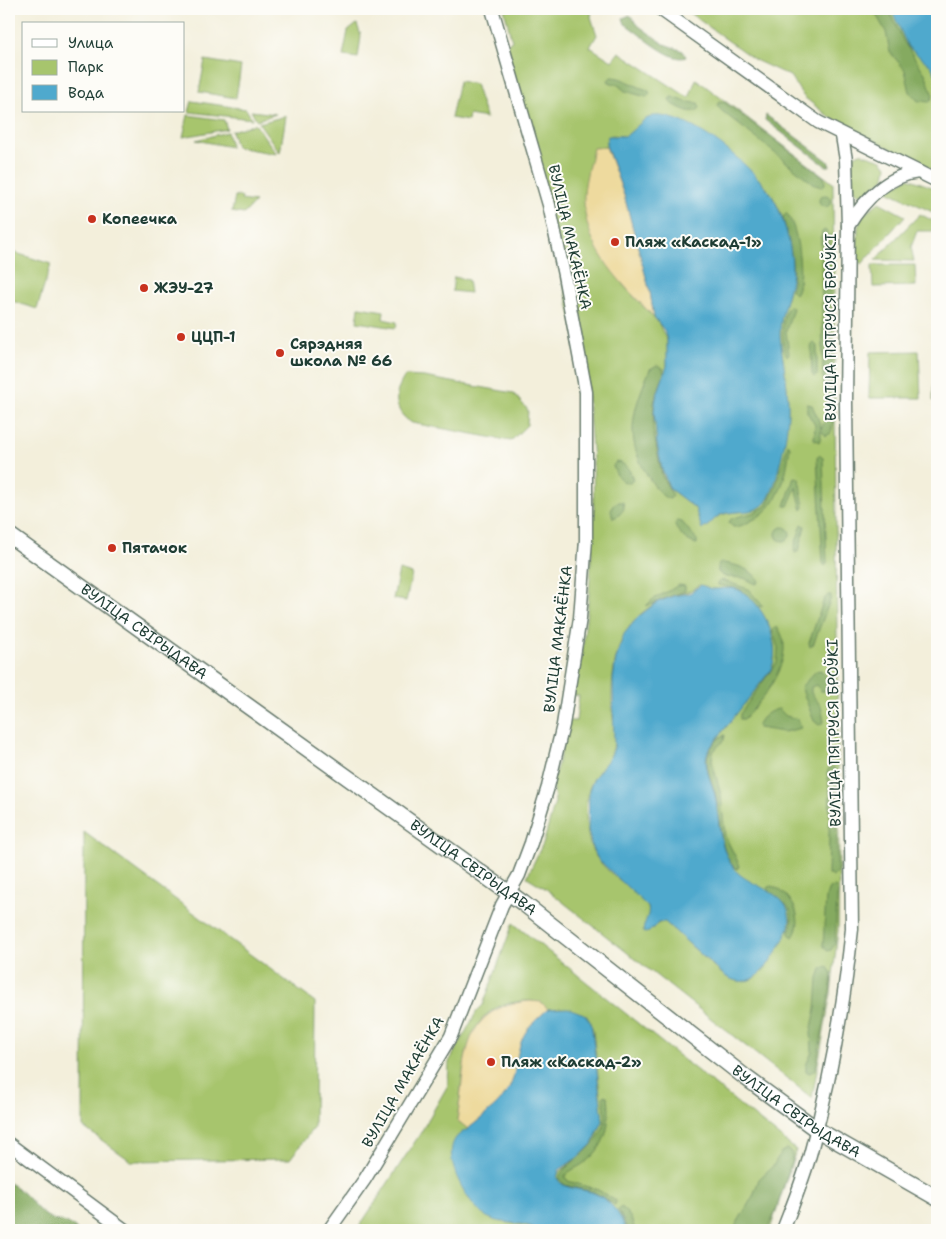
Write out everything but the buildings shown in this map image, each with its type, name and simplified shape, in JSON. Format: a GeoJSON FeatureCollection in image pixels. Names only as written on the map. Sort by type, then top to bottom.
{"type":"FeatureCollection","features":[{"type":"Feature","properties":{"kind":"main road","name":"ВУЛІЦА СВІРЫДАВА"},"geometry":{"type":"LineString","coordinates":[[9,535],[508,892],[816,1129],[937,1198]]}},
{"type":"Feature","properties":{"kind":"street","name":"ВУЛІЦА МАКАЁНКА"},"geometry":{"type":"LineString","coordinates":[[329,1230],[365,1179],[451,1036],[508,892],[519,875],[532,843],[563,725],[580,618],[586,540],[586,392],[549,205],[492,9]]}},
{"type":"Feature","properties":{"kind":"street"},"geometry":{"type":"LineString","coordinates":[[660,9],[818,122],[842,136],[937,181]]}},
{"type":"Feature","properties":{"kind":"street"},"geometry":{"type":"LineString","coordinates":[[842,136],[846,160],[846,188],[855,197],[863,199],[870,197]]}},
{"type":"Feature","properties":{"kind":"street"},"geometry":{"type":"LineString","coordinates":[[846,160],[850,152],[865,146]]}},
{"type":"Feature","properties":{"kind":"street"},"geometry":{"type":"LineString","coordinates":[[885,186],[892,170],[888,157]]}},
{"type":"Feature","properties":{"kind":"street"},"geometry":{"type":"LineString","coordinates":[[848,226],[861,206],[870,197],[895,178],[919,172]]}},
{"type":"Feature","properties":{"kind":"street","name":"ВУЛІЦА ПЯТРУСЯ БРОЎКІ"},"geometry":{"type":"LineString","coordinates":[[783,1230],[811,1152],[834,1052],[845,988],[852,929],[846,402],[848,226],[846,188]]}},
{"type":"Feature","properties":{"kind":"street"},"geometry":{"type":"LineString","coordinates":[[9,1144],[125,1230]]}},
{"type":"Feature","properties":{"kind":"green space"},"geometry":{"type":"Polygon","coordinates":[[[504,9],[592,9],[591,17],[597,35],[590,47],[612,61],[619,52],[689,98],[696,79],[833,183],[838,931],[831,993],[812,1098],[545,888],[527,877],[544,841],[555,802],[553,782],[569,721],[576,721],[579,696],[573,695],[581,661],[589,594],[594,516],[593,460],[586,378],[506,44],[512,41],[504,9]],[[658,116],[648,118],[626,136],[611,135],[606,147],[594,148],[623,285],[658,322],[667,341],[667,366],[656,398],[654,411],[657,444],[663,475],[670,489],[695,508],[702,529],[721,515],[755,509],[765,503],[774,478],[787,427],[788,401],[780,329],[782,313],[791,282],[792,257],[786,228],[779,210],[771,194],[762,183],[735,158],[703,134],[671,119],[658,116]],[[699,585],[689,591],[666,598],[646,610],[634,621],[622,640],[615,662],[612,685],[614,744],[612,753],[595,777],[588,792],[586,811],[587,831],[591,847],[602,864],[642,899],[648,907],[649,913],[643,931],[664,921],[722,974],[733,980],[742,981],[751,979],[765,968],[786,934],[790,925],[790,918],[787,909],[781,902],[741,876],[729,861],[722,843],[715,796],[706,761],[709,749],[770,671],[774,661],[773,638],[769,626],[756,605],[740,591],[711,589],[699,585]]]}},
{"type":"Feature","properties":{"kind":"green space"},"geometry":{"type":"Polygon","coordinates":[[[684,9],[937,9],[937,172],[832,119],[804,97],[790,76],[755,60],[684,9]]]}},
{"type":"Feature","properties":{"kind":"green space"},"geometry":{"type":"Polygon","coordinates":[[[873,9],[888,9],[904,42],[926,75],[933,96],[930,102],[918,101],[910,92],[905,70],[890,52],[886,32],[873,9]]]}},
{"type":"Feature","properties":{"kind":"green space"},"geometry":{"type":"Polygon","coordinates":[[[630,15],[639,26],[664,44],[683,51],[686,57],[680,58],[664,52],[625,24],[623,18],[630,15]]]}},
{"type":"Feature","properties":{"kind":"green space"},"geometry":{"type":"Polygon","coordinates":[[[357,24],[361,36],[358,58],[343,56],[348,31],[357,24]]]}},
{"type":"Feature","properties":{"kind":"green space"},"geometry":{"type":"Polygon","coordinates":[[[205,60],[241,66],[236,98],[199,92],[205,60]]]}},
{"type":"Feature","properties":{"kind":"green space"},"geometry":{"type":"Polygon","coordinates":[[[611,77],[616,77],[648,90],[650,94],[646,97],[625,91],[618,85],[609,82],[608,80],[611,77]]]}},
{"type":"Feature","properties":{"kind":"green space"},"geometry":{"type":"Polygon","coordinates":[[[459,81],[475,84],[486,118],[469,115],[468,121],[451,118],[459,81]]]}},
{"type":"Feature","properties":{"kind":"green space"},"geometry":{"type":"Polygon","coordinates":[[[672,97],[698,103],[700,108],[693,111],[682,109],[671,103],[669,99],[672,97]]]}},
{"type":"Feature","properties":{"kind":"green space"},"geometry":{"type":"Polygon","coordinates":[[[192,101],[246,109],[252,119],[189,112],[192,101]]]}},
{"type":"Feature","properties":{"kind":"green space"},"geometry":{"type":"Polygon","coordinates":[[[719,101],[724,102],[824,177],[825,184],[822,187],[815,185],[722,111],[717,106],[719,101]]]}},
{"type":"Feature","properties":{"kind":"green space"},"geometry":{"type":"Polygon","coordinates":[[[251,111],[276,114],[257,120],[251,111]]]}},
{"type":"Feature","properties":{"kind":"green space"},"geometry":{"type":"Polygon","coordinates":[[[188,115],[224,120],[227,129],[183,137],[188,115]]]}},
{"type":"Feature","properties":{"kind":"green space"},"geometry":{"type":"Polygon","coordinates":[[[766,115],[828,161],[830,166],[826,166],[765,120],[766,115]]]}},
{"type":"Feature","properties":{"kind":"green space"},"geometry":{"type":"Polygon","coordinates":[[[286,116],[280,153],[259,123],[286,116]]]}},
{"type":"Feature","properties":{"kind":"green space"},"geometry":{"type":"Polygon","coordinates":[[[255,124],[277,154],[236,147],[231,131],[255,124]]]}},
{"type":"Feature","properties":{"kind":"green space"},"geometry":{"type":"Polygon","coordinates":[[[227,132],[231,147],[196,140],[227,132]]]}},
{"type":"Feature","properties":{"kind":"green space"},"geometry":{"type":"Polygon","coordinates":[[[860,153],[882,160],[887,166],[885,178],[864,195],[859,194],[853,189],[852,164],[854,156],[860,153]]]}},
{"type":"Feature","properties":{"kind":"green space"},"geometry":{"type":"Polygon","coordinates":[[[908,178],[937,189],[937,214],[887,191],[908,178]]]}},
{"type":"Feature","properties":{"kind":"green space"},"geometry":{"type":"Polygon","coordinates":[[[827,195],[830,196],[830,206],[823,207],[820,206],[819,199],[820,196],[827,195]]]}},
{"type":"Feature","properties":{"kind":"green space"},"geometry":{"type":"Polygon","coordinates":[[[235,196],[242,197],[241,200],[255,202],[244,214],[232,212],[235,196]]]}},
{"type":"Feature","properties":{"kind":"green space"},"geometry":{"type":"Polygon","coordinates":[[[879,202],[905,216],[862,264],[857,261],[858,227],[863,215],[879,202]]]}},
{"type":"Feature","properties":{"kind":"green space"},"geometry":{"type":"Polygon","coordinates":[[[786,213],[794,228],[799,253],[800,278],[795,294],[791,290],[792,262],[783,218],[786,213]]]}},
{"type":"Feature","properties":{"kind":"green space"},"geometry":{"type":"Polygon","coordinates":[[[920,214],[937,223],[937,231],[917,231],[911,247],[914,261],[875,260],[920,214]]]}},
{"type":"Feature","properties":{"kind":"green space"},"geometry":{"type":"Polygon","coordinates":[[[825,230],[830,235],[833,423],[831,433],[826,436],[821,430],[827,415],[823,375],[821,237],[822,232],[825,230]]]}},
{"type":"Feature","properties":{"kind":"green space"},"geometry":{"type":"Polygon","coordinates":[[[9,251],[51,264],[37,309],[9,300],[9,251]]]}},
{"type":"Feature","properties":{"kind":"green space"},"geometry":{"type":"Polygon","coordinates":[[[872,265],[915,265],[916,286],[873,287],[872,265]]]}},
{"type":"Feature","properties":{"kind":"green space"},"geometry":{"type":"Polygon","coordinates":[[[454,277],[468,280],[470,293],[452,291],[454,277]]]}},
{"type":"Feature","properties":{"kind":"green space"},"geometry":{"type":"Polygon","coordinates":[[[790,305],[793,308],[786,331],[789,354],[787,356],[782,330],[784,315],[790,305]]]}},
{"type":"Feature","properties":{"kind":"green space"},"geometry":{"type":"Polygon","coordinates":[[[359,307],[384,311],[383,319],[397,322],[396,328],[357,322],[359,307]]]}},
{"type":"Feature","properties":{"kind":"green space"},"geometry":{"type":"Polygon","coordinates":[[[935,328],[937,328],[937,401],[933,401],[935,328]]]}},
{"type":"Feature","properties":{"kind":"green space"},"geometry":{"type":"Polygon","coordinates":[[[814,343],[817,346],[817,375],[814,377],[812,374],[811,346],[814,343]]]}},
{"type":"Feature","properties":{"kind":"green space"},"geometry":{"type":"Polygon","coordinates":[[[919,351],[921,398],[869,398],[870,352],[919,351]]]}},
{"type":"Feature","properties":{"kind":"green space"},"geometry":{"type":"Polygon","coordinates":[[[657,365],[663,368],[664,374],[654,402],[653,430],[662,476],[673,496],[670,499],[657,490],[642,467],[634,440],[634,415],[650,369],[657,365]]]}},
{"type":"Feature","properties":{"kind":"green space"},"geometry":{"type":"Polygon","coordinates":[[[405,376],[424,377],[513,393],[528,410],[527,425],[511,441],[412,423],[401,413],[397,402],[398,389],[405,376]]]}},
{"type":"Feature","properties":{"kind":"green space"},"geometry":{"type":"Polygon","coordinates":[[[807,404],[812,405],[820,423],[821,437],[819,442],[814,439],[815,425],[807,412],[807,404]]]}},
{"type":"Feature","properties":{"kind":"green space"},"geometry":{"type":"Polygon","coordinates":[[[788,444],[790,446],[784,479],[775,499],[761,515],[745,524],[733,527],[729,522],[732,518],[753,513],[766,506],[775,488],[788,444]]]}},
{"type":"Feature","properties":{"kind":"green space"},"geometry":{"type":"Polygon","coordinates":[[[819,455],[823,458],[827,563],[825,566],[823,563],[817,458],[819,455]]]}},
{"type":"Feature","properties":{"kind":"green space"},"geometry":{"type":"Polygon","coordinates":[[[616,462],[625,465],[631,473],[633,480],[630,483],[624,482],[615,472],[613,466],[616,462]]]}},
{"type":"Feature","properties":{"kind":"green space"},"geometry":{"type":"Polygon","coordinates":[[[794,477],[799,478],[804,507],[802,510],[796,487],[788,506],[785,506],[794,477]]]}},
{"type":"Feature","properties":{"kind":"green space"},"geometry":{"type":"Polygon","coordinates":[[[623,502],[624,509],[618,516],[613,518],[611,511],[613,505],[623,502]]]}},
{"type":"Feature","properties":{"kind":"green space"},"geometry":{"type":"Polygon","coordinates":[[[677,521],[682,522],[697,540],[697,544],[690,542],[680,534],[675,524],[677,521]]]}},
{"type":"Feature","properties":{"kind":"green space"},"geometry":{"type":"Polygon","coordinates":[[[802,524],[805,526],[799,551],[795,553],[794,548],[802,524]]]}},
{"type":"Feature","properties":{"kind":"green space"},"geometry":{"type":"Polygon","coordinates":[[[783,527],[788,529],[790,534],[788,539],[783,541],[778,539],[776,534],[778,529],[783,527]]]}},
{"type":"Feature","properties":{"kind":"green space"},"geometry":{"type":"Polygon","coordinates":[[[721,563],[743,568],[753,574],[759,582],[756,584],[744,578],[725,577],[718,572],[718,565],[721,563]]]}},
{"type":"Feature","properties":{"kind":"green space"},"geometry":{"type":"Polygon","coordinates":[[[399,570],[412,574],[406,601],[393,599],[399,570]]]}},
{"type":"Feature","properties":{"kind":"green space"},"geometry":{"type":"Polygon","coordinates":[[[722,580],[748,589],[763,606],[758,607],[740,589],[718,585],[718,582],[722,580]]]}},
{"type":"Feature","properties":{"kind":"green space"},"geometry":{"type":"Polygon","coordinates":[[[679,585],[685,586],[685,591],[646,606],[652,600],[679,585]]]}},
{"type":"Feature","properties":{"kind":"green space"},"geometry":{"type":"Polygon","coordinates":[[[831,595],[831,598],[813,645],[810,647],[809,643],[824,599],[831,595]]]}},
{"type":"Feature","properties":{"kind":"green space"},"geometry":{"type":"Polygon","coordinates":[[[777,627],[783,638],[782,663],[761,700],[744,719],[740,719],[740,714],[777,662],[778,648],[772,630],[777,627]]]}},
{"type":"Feature","properties":{"kind":"green space"},"geometry":{"type":"Polygon","coordinates":[[[821,670],[831,683],[825,691],[821,691],[816,685],[811,687],[811,693],[821,706],[824,722],[819,725],[814,721],[801,687],[816,671],[821,670]]]}},
{"type":"Feature","properties":{"kind":"green space"},"geometry":{"type":"Polygon","coordinates":[[[779,709],[786,716],[798,719],[801,728],[784,732],[758,728],[760,721],[765,716],[779,709]]]}},
{"type":"Feature","properties":{"kind":"green space"},"geometry":{"type":"Polygon","coordinates":[[[725,735],[724,740],[713,752],[712,761],[721,795],[725,836],[740,866],[737,869],[731,864],[724,847],[716,796],[707,764],[711,748],[719,738],[725,735]]]}},
{"type":"Feature","properties":{"kind":"green space"},"geometry":{"type":"Polygon","coordinates":[[[834,767],[836,772],[837,872],[833,877],[828,874],[830,794],[827,773],[829,768],[834,767]]]}},
{"type":"Feature","properties":{"kind":"green space"},"geometry":{"type":"Polygon","coordinates":[[[84,832],[315,1002],[314,1127],[290,1159],[131,1161],[83,1127],[84,832]]]}},
{"type":"Feature","properties":{"kind":"green space"},"geometry":{"type":"Polygon","coordinates":[[[771,886],[785,894],[794,907],[798,922],[797,930],[793,937],[789,934],[792,922],[789,908],[771,894],[768,888],[771,886]]]}},
{"type":"Feature","properties":{"kind":"green space"},"geometry":{"type":"Polygon","coordinates":[[[835,887],[837,892],[835,944],[831,950],[827,951],[823,945],[826,897],[829,888],[835,887]]]}},
{"type":"Feature","properties":{"kind":"green space"},"geometry":{"type":"Polygon","coordinates":[[[513,923],[796,1150],[770,1230],[626,1230],[616,1211],[606,1200],[593,1193],[560,1183],[557,1178],[558,1173],[587,1150],[596,1138],[603,1121],[593,1030],[587,1016],[562,1008],[548,1009],[537,1002],[529,1001],[497,1007],[484,1018],[474,1032],[464,1066],[457,1120],[468,1129],[457,1137],[452,1152],[458,1178],[468,1198],[502,1222],[528,1226],[538,1230],[357,1230],[420,1134],[448,1085],[449,1062],[477,1011],[483,1005],[513,923]]]}},
{"type":"Feature","properties":{"kind":"green space"},"geometry":{"type":"Polygon","coordinates":[[[827,966],[832,973],[831,985],[816,1066],[814,1071],[809,1073],[806,1071],[806,1065],[812,1052],[811,1032],[816,1009],[818,978],[821,969],[827,966]]]}},
{"type":"Feature","properties":{"kind":"green space"},"geometry":{"type":"Polygon","coordinates":[[[605,1095],[608,1097],[609,1107],[606,1134],[592,1157],[565,1177],[568,1181],[598,1190],[616,1201],[615,1205],[594,1192],[565,1185],[559,1179],[566,1168],[589,1148],[602,1131],[605,1121],[603,1097],[605,1095]]]}},
{"type":"Feature","properties":{"kind":"green space"},"geometry":{"type":"Polygon","coordinates":[[[787,1149],[792,1152],[792,1160],[775,1213],[767,1230],[733,1230],[753,1196],[759,1179],[773,1166],[781,1152],[787,1149]]]}},
{"type":"Feature","properties":{"kind":"green space"},"geometry":{"type":"Polygon","coordinates":[[[9,1183],[21,1191],[48,1217],[70,1225],[77,1230],[9,1230],[9,1183]]]}},
{"type":"Feature","properties":{"kind":"green space"},"geometry":{"type":"Polygon","coordinates":[[[622,1207],[631,1218],[635,1230],[628,1230],[618,1210],[622,1207]]]}},
{"type":"Feature","properties":{"kind":"sand","name":"Пляж «Каскад-1»"},"geometry":{"type":"Polygon","coordinates":[[[606,147],[624,195],[650,292],[654,317],[618,279],[598,251],[586,219],[585,188],[593,148],[606,147]]]}},
{"type":"Feature","properties":{"kind":"sand","name":"Пляж «Каскад-2»"},"geometry":{"type":"Polygon","coordinates":[[[530,1001],[541,1002],[548,1009],[535,1025],[511,1085],[503,1098],[468,1129],[457,1120],[465,1060],[477,1027],[489,1014],[506,1006],[530,1001]]]}},
{"type":"Feature","properties":{"kind":"water"},"geometry":{"type":"Polygon","coordinates":[[[891,9],[937,9],[937,77],[931,66],[908,47],[891,9]]]}},
{"type":"Feature","properties":{"kind":"water"},"geometry":{"type":"Polygon","coordinates":[[[653,116],[668,117],[702,132],[736,157],[751,171],[772,196],[780,212],[786,229],[791,256],[792,274],[780,327],[788,417],[783,450],[774,485],[762,506],[757,509],[723,514],[702,529],[695,508],[670,489],[662,469],[657,444],[654,411],[656,398],[667,366],[667,341],[664,330],[654,317],[650,292],[624,195],[606,145],[608,136],[626,136],[644,120],[653,116]]]}},
{"type":"Feature","properties":{"kind":"water"},"geometry":{"type":"Polygon","coordinates":[[[701,585],[711,589],[735,589],[748,596],[763,614],[773,638],[774,661],[770,671],[709,749],[706,761],[715,796],[726,855],[737,872],[743,877],[781,900],[786,906],[790,918],[788,931],[771,961],[759,974],[743,981],[725,976],[665,922],[659,922],[649,932],[644,933],[648,907],[598,859],[592,848],[588,829],[589,790],[594,778],[610,757],[614,748],[613,679],[616,659],[624,634],[638,617],[656,603],[673,596],[690,593],[701,585]]]}},
{"type":"Feature","properties":{"kind":"water"},"geometry":{"type":"Polygon","coordinates":[[[568,1008],[584,1014],[591,1022],[603,1121],[592,1144],[581,1155],[559,1170],[557,1178],[564,1185],[591,1192],[606,1200],[618,1214],[626,1230],[538,1230],[526,1225],[493,1220],[480,1211],[466,1194],[452,1160],[454,1141],[458,1135],[492,1109],[505,1095],[512,1081],[520,1044],[528,1029],[548,1009],[568,1008]]]}},
{"type":"Feature","properties":{"kind":"place","name":"Копеечка"},"geometry":{"type":"Point","coordinates":[92,219]}},
{"type":"Feature","properties":{"kind":"place","name":"Пляж «Каскад-1»"},"geometry":{"type":"Point","coordinates":[615,242]}},
{"type":"Feature","properties":{"kind":"place","name":"ЖЭУ-27"},"geometry":{"type":"Point","coordinates":[144,288]}},
{"type":"Feature","properties":{"kind":"place","name":"ЦЦП-1"},"geometry":{"type":"Point","coordinates":[181,337]}},
{"type":"Feature","properties":{"kind":"place","name":"Сярэдняя школа № 66"},"geometry":{"type":"Point","coordinates":[280,353]}},
{"type":"Feature","properties":{"kind":"place","name":"Пятачок"},"geometry":{"type":"Point","coordinates":[112,548]}},
{"type":"Feature","properties":{"kind":"place","name":"Пляж «Каскад-2»"},"geometry":{"type":"Point","coordinates":[491,1062]}}]}
